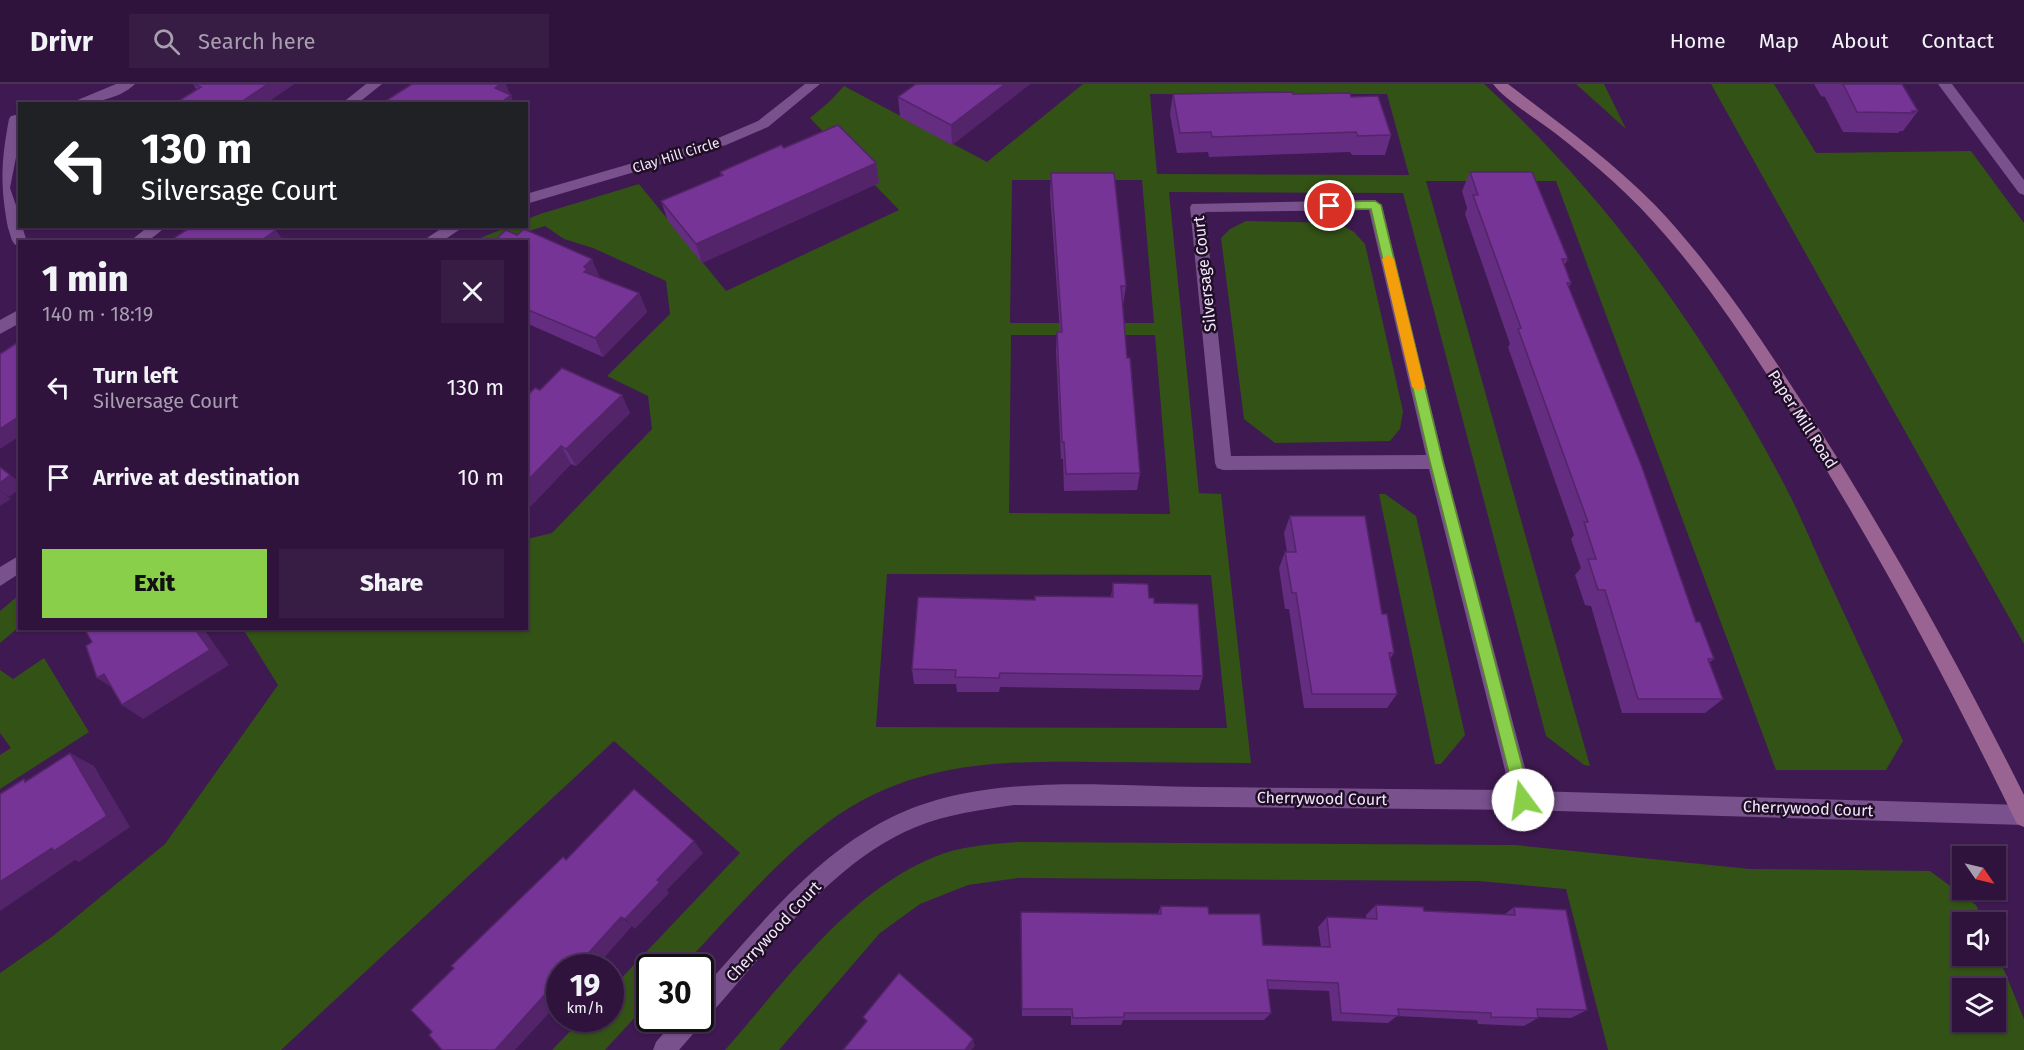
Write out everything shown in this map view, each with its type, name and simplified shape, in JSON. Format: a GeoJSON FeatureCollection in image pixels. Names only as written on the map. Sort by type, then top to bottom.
{"type":"FeatureCollection","features":[{"type":"Feature","properties":{"kind":"main road","name":"Paper Mill Road"},"geometry":{"type":"LineString","coordinates":[[1500,84],[1623,183],[1651,211],[1729,307],[1832,463],[1890,558],[1935,639],[2024,816]]}},
{"type":"Feature","properties":{"kind":"street"},"geometry":{"type":"LineString","coordinates":[[81,102],[128,84]]}},
{"type":"Feature","properties":{"kind":"street"},"geometry":{"type":"LineString","coordinates":[[350,102],[375,84]]}},
{"type":"Feature","properties":{"kind":"street","name":"Clay Hill Circle"},"geometry":{"type":"LineString","coordinates":[[528,198],[721,142],[763,124],[813,84]]}},
{"type":"Feature","properties":{"kind":"street"},"geometry":{"type":"LineString","coordinates":[[1945,84],[2024,190]]}},
{"type":"Feature","properties":{"kind":"street"},"geometry":{"type":"LineString","coordinates":[[18,118],[16,119],[3,188],[19,240]]}},
{"type":"Feature","properties":{"kind":"street","name":"Silversage Court"},"geometry":{"type":"LineString","coordinates":[[1437,462],[1223,463],[1197,207],[1375,205],[1437,462],[1523,800]]}},
{"type":"Feature","properties":{"kind":"street"},"geometry":{"type":"LineString","coordinates":[[139,240],[157,228]]}},
{"type":"Feature","properties":{"kind":"street"},"geometry":{"type":"LineString","coordinates":[[432,240],[454,228]]}},
{"type":"Feature","properties":{"kind":"street"},"geometry":{"type":"LineString","coordinates":[[0,328],[18,316]]}},
{"type":"Feature","properties":{"kind":"street"},"geometry":{"type":"LineString","coordinates":[[0,578],[18,564]]}},
{"type":"Feature","properties":{"kind":"street","name":"Cherrywood Court"},"geometry":{"type":"LineString","coordinates":[[714,994],[804,895],[849,856],[896,826],[952,806],[1014,795],[1523,800],[2024,816]]}},
{"type":"Feature","properties":{"kind":"street"},"geometry":{"type":"LineString","coordinates":[[664,1050],[680,1032]]}},
{"type":"Feature","properties":{"kind":"green space"},"geometry":{"type":"Polygon","coordinates":[[[1083,84],[1484,84],[1529,127],[1612,220],[1687,321],[1753,427],[1794,503],[1903,741],[1886,770],[1776,770],[1556,181],[1426,181],[1590,766],[1584,765],[1546,736],[1403,193],[1169,192],[1199,493],[1221,494],[1251,763],[1028,762],[958,768],[925,776],[892,787],[859,802],[827,823],[788,856],[694,954],[644,954],[740,853],[614,741],[281,1050],[0,1050],[0,973],[53,936],[165,844],[278,685],[244,630],[528,630],[528,539],[552,533],[652,429],[648,396],[607,376],[670,314],[666,281],[593,248],[564,239],[545,226],[500,240],[475,240],[505,228],[528,228],[528,219],[639,184],[726,291],[899,210],[810,118],[844,86],[987,162],[1083,84]],[[1150,94],[1157,174],[1409,175],[1387,94],[1150,94]],[[1012,180],[1010,323],[1154,323],[1142,180],[1012,180]],[[1011,335],[1009,513],[1170,514],[1155,335],[1011,335]],[[887,574],[876,727],[1227,728],[1211,575],[887,574]]]}},
{"type":"Feature","properties":{"kind":"green space"},"geometry":{"type":"Polygon","coordinates":[[[1576,84],[1604,84],[1626,129],[1576,84]]]}},
{"type":"Feature","properties":{"kind":"green space"},"geometry":{"type":"Polygon","coordinates":[[[1711,84],[1774,84],[1816,153],[1971,151],[2024,223],[2024,644],[1711,84]]]}},
{"type":"Feature","properties":{"kind":"green space"},"geometry":{"type":"Polygon","coordinates":[[[1246,221],[1338,223],[1354,232],[1365,244],[1403,411],[1400,429],[1390,441],[1275,443],[1244,419],[1221,238],[1230,229],[1246,221]]]}},
{"type":"Feature","properties":{"kind":"green space"},"geometry":{"type":"Polygon","coordinates":[[[1379,494],[1385,494],[1416,516],[1465,735],[1441,764],[1435,764],[1379,494]]]}},
{"type":"Feature","properties":{"kind":"green space"},"geometry":{"type":"Polygon","coordinates":[[[18,596],[18,628],[0,643],[0,611],[18,596]]]}},
{"type":"Feature","properties":{"kind":"green space"},"geometry":{"type":"Polygon","coordinates":[[[44,658],[89,732],[0,789],[0,755],[11,748],[0,733],[0,670],[13,679],[44,658]]]}},
{"type":"Feature","properties":{"kind":"green space"},"geometry":{"type":"Polygon","coordinates":[[[1019,842],[1515,845],[1750,869],[1930,871],[1952,887],[1952,900],[1969,900],[1976,905],[1979,912],[1952,912],[1952,966],[2002,966],[2024,1019],[2024,1050],[1608,1050],[1566,889],[1478,881],[1018,878],[968,885],[920,904],[880,933],[779,1050],[725,1050],[820,941],[874,892],[934,857],[986,845],[1019,842]]]}},
{"type":"Feature","properties":{"kind":"green space"},"geometry":{"type":"Polygon","coordinates":[[[636,963],[636,1016],[624,1029],[624,975],[636,963]]]}},
{"type":"Feature","properties":{"kind":"green space"},"geometry":{"type":"Polygon","coordinates":[[[569,1032],[622,1032],[605,1050],[552,1050],[569,1032]]]}},
{"type":"Feature","properties":{"kind":"building"},"geometry":{"type":"Polygon","coordinates":[[[194,84],[268,84],[241,102],[177,102],[201,87],[194,84]]]}},
{"type":"Feature","properties":{"kind":"building"},"geometry":{"type":"Polygon","coordinates":[[[412,84],[500,84],[495,88],[511,95],[502,102],[384,102],[412,84]]]}},
{"type":"Feature","properties":{"kind":"building"},"geometry":{"type":"Polygon","coordinates":[[[916,84],[1005,84],[951,125],[898,97],[916,84]]]}},
{"type":"Feature","properties":{"kind":"building"},"geometry":{"type":"Polygon","coordinates":[[[1843,84],[1902,84],[1918,111],[1912,111],[1914,113],[1857,112],[1843,84]]]}},
{"type":"Feature","properties":{"kind":"building"},"geometry":{"type":"Polygon","coordinates":[[[1293,92],[1293,94],[1350,93],[1351,97],[1378,96],[1391,135],[1358,136],[1356,132],[1212,137],[1211,132],[1180,133],[1173,94],[1293,92]]]}},
{"type":"Feature","properties":{"kind":"building"},"geometry":{"type":"Polygon","coordinates":[[[838,125],[876,163],[696,244],[661,201],[723,175],[720,172],[781,145],[784,148],[838,125]]]}},
{"type":"Feature","properties":{"kind":"building"},"geometry":{"type":"Polygon","coordinates":[[[1470,172],[1532,172],[1568,259],[1562,259],[1571,283],[1567,283],[1642,467],[1696,622],[1700,622],[1714,659],[1708,659],[1723,699],[1638,699],[1605,590],[1598,590],[1588,559],[1596,559],[1584,522],[1588,522],[1518,329],[1521,328],[1473,195],[1478,195],[1470,172]]]}},
{"type":"Feature","properties":{"kind":"building"},"geometry":{"type":"Polygon","coordinates":[[[1051,173],[1114,173],[1126,286],[1121,286],[1127,358],[1130,358],[1140,473],[1066,474],[1064,442],[1062,442],[1057,332],[1062,332],[1051,173]]]}},
{"type":"Feature","properties":{"kind":"building"},"geometry":{"type":"Polygon","coordinates":[[[186,228],[273,228],[276,230],[262,240],[171,240],[188,229],[186,228]]]}},
{"type":"Feature","properties":{"kind":"building"},"geometry":{"type":"Polygon","coordinates":[[[524,229],[592,259],[584,267],[587,269],[584,272],[639,293],[595,338],[528,310],[528,240],[495,240],[506,230],[517,235],[524,229]]]}},
{"type":"Feature","properties":{"kind":"building"},"geometry":{"type":"Polygon","coordinates":[[[18,342],[18,417],[0,429],[0,354],[18,342]]]}},
{"type":"Feature","properties":{"kind":"building"},"geometry":{"type":"Polygon","coordinates":[[[562,368],[622,395],[566,449],[561,446],[528,480],[528,395],[535,388],[540,390],[562,368]]]}},
{"type":"Feature","properties":{"kind":"building"},"geometry":{"type":"Polygon","coordinates":[[[0,467],[10,475],[0,483],[0,467]]]}},
{"type":"Feature","properties":{"kind":"building"},"geometry":{"type":"Polygon","coordinates":[[[1290,516],[1365,516],[1382,614],[1387,614],[1394,653],[1389,653],[1397,694],[1312,694],[1296,593],[1292,593],[1285,552],[1296,552],[1290,516]]]}},
{"type":"Feature","properties":{"kind":"building"},"geometry":{"type":"Polygon","coordinates":[[[1113,583],[1148,584],[1149,598],[1154,598],[1154,603],[1198,604],[1203,676],[1000,673],[999,678],[955,677],[956,670],[912,669],[918,597],[1035,600],[1035,596],[1113,597],[1113,583]]]}},
{"type":"Feature","properties":{"kind":"building"},"geometry":{"type":"Polygon","coordinates":[[[85,630],[195,630],[210,650],[122,705],[104,674],[97,678],[86,646],[92,642],[85,630]]]}},
{"type":"Feature","properties":{"kind":"building"},"geometry":{"type":"Polygon","coordinates":[[[70,753],[107,816],[54,851],[52,848],[0,882],[0,794],[24,779],[25,782],[70,753]]]}},
{"type":"Feature","properties":{"kind":"building"},"geometry":{"type":"Polygon","coordinates":[[[634,789],[694,841],[657,880],[660,882],[625,919],[621,917],[588,954],[546,954],[546,993],[495,1050],[442,1050],[429,1035],[432,1032],[411,1010],[454,968],[451,966],[563,857],[566,860],[634,789]]]}},
{"type":"Feature","properties":{"kind":"building"},"geometry":{"type":"Polygon","coordinates":[[[1376,905],[1423,907],[1424,911],[1515,915],[1514,907],[1566,910],[1587,1010],[1537,1009],[1538,1018],[1491,1017],[1491,1013],[1398,1009],[1399,1016],[1341,1013],[1338,983],[1267,980],[1271,1013],[1124,1013],[1124,1017],[1073,1018],[1072,1009],[1022,1009],[1021,912],[1161,914],[1161,906],[1208,907],[1209,914],[1260,914],[1263,945],[1330,947],[1327,917],[1377,919],[1376,905]]]}},
{"type":"Feature","properties":{"kind":"building"},"geometry":{"type":"Polygon","coordinates":[[[899,973],[973,1039],[965,1050],[843,1050],[867,1021],[863,1017],[899,973]]]}},
{"type":"Feature","properties":{"kind":"slow traffic"},"geometry":{"type":"LineString","coordinates":[[1388,259],[1418,387]]}},
{"type":"Feature","properties":{"kind":"route"},"geometry":{"type":"LineString","coordinates":[[1330,206],[1375,205],[1437,462],[1523,800]]}}]}
